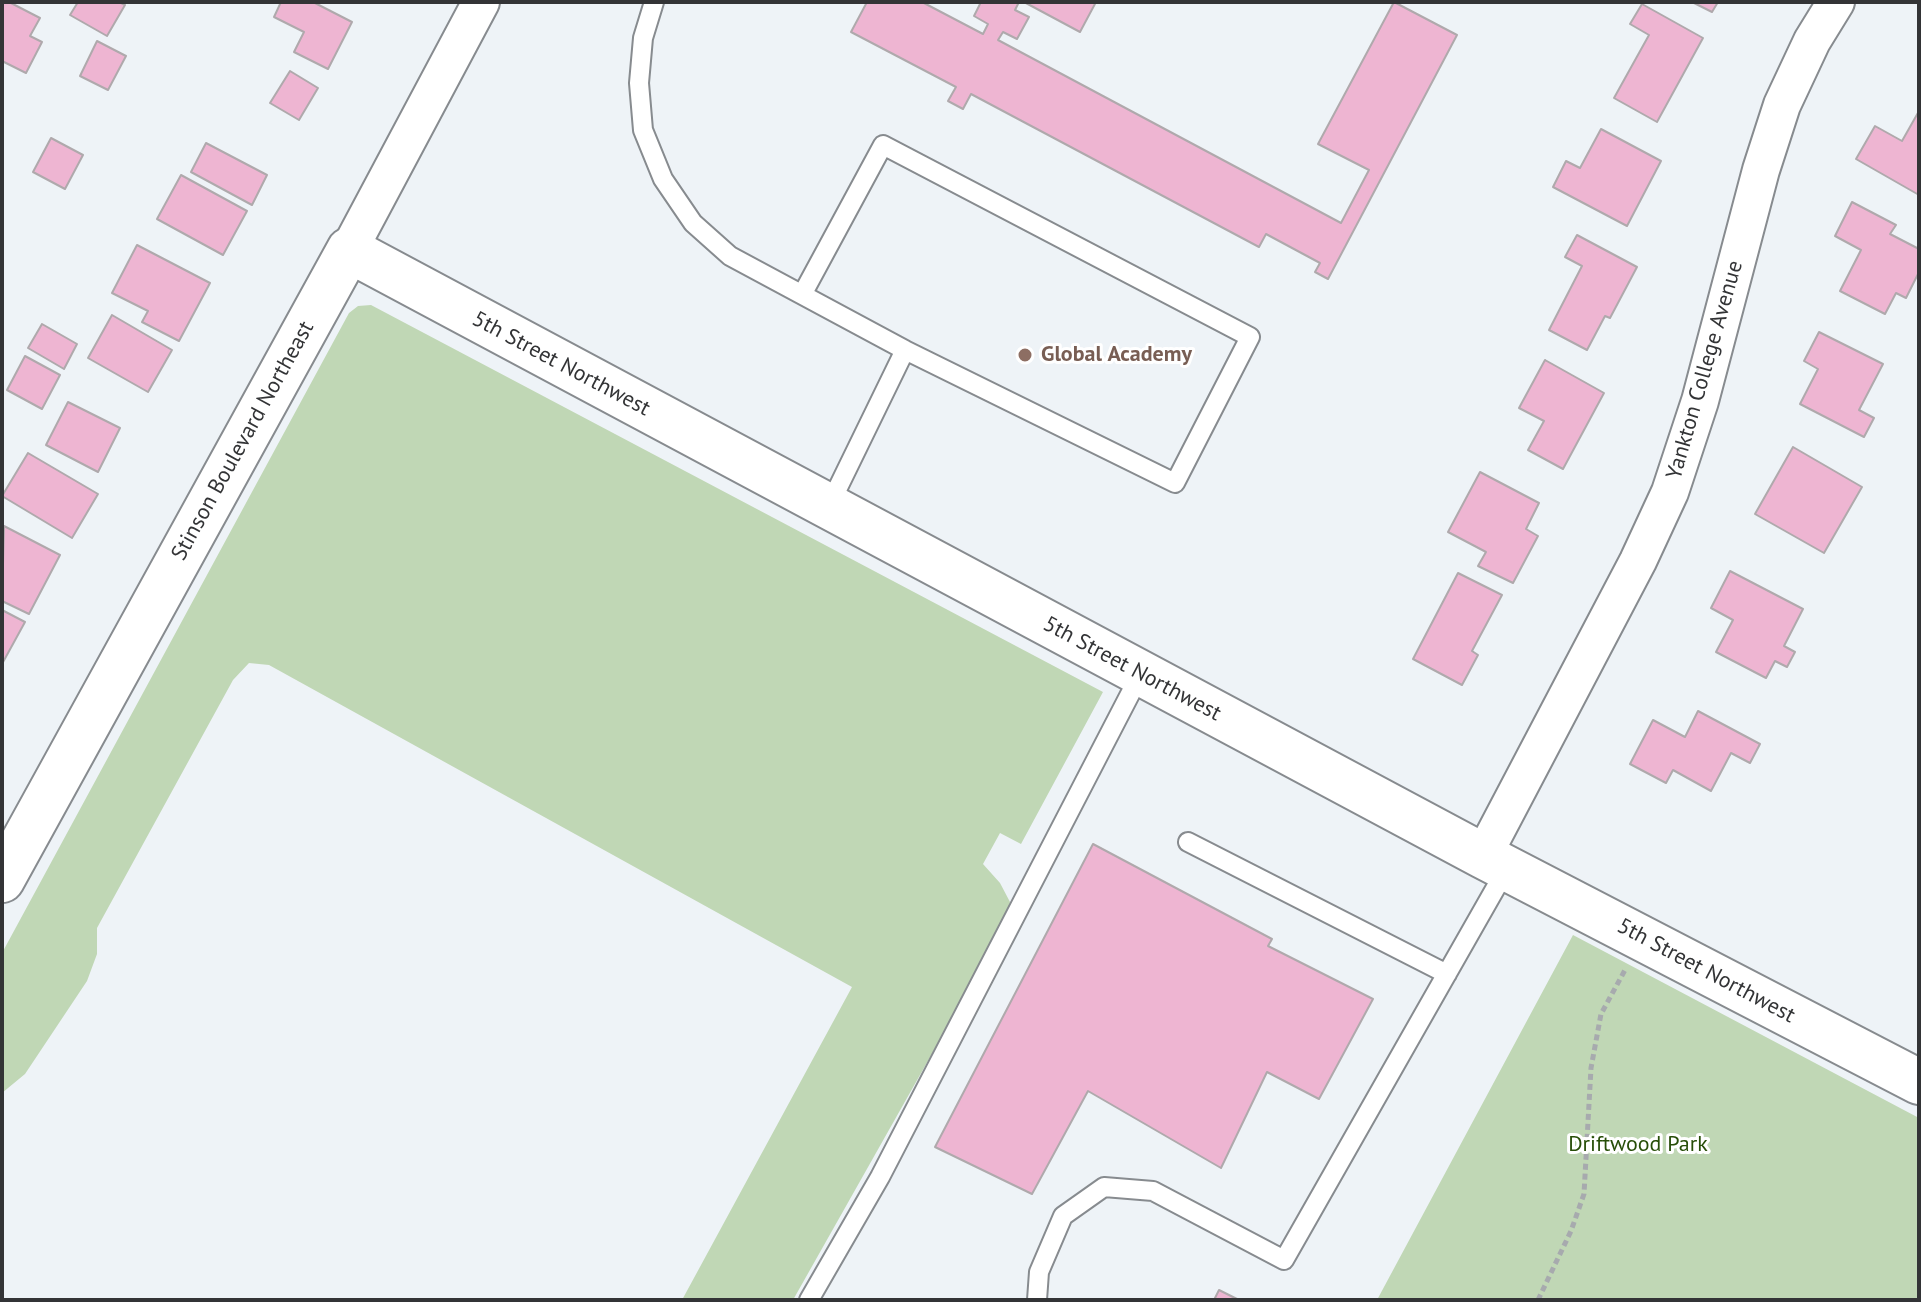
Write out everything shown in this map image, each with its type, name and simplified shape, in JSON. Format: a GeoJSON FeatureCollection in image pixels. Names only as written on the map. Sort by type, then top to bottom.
{"type":"FeatureCollection","features":[{"type":"Feature","properties":{"kind":"street","name":"Stinson Boulevard Northeast"},"geometry":{"type":"LineString","coordinates":[[8,852],[349,250],[481,2]]}},
{"type":"Feature","properties":{"kind":"street","name":"Yankton College Avenue"},"geometry":{"type":"LineString","coordinates":[[1495,862],[1670,492],[1700,401],[1761,170],[1782,105],[1812,41],[1836,2]]}},
{"type":"Feature","properties":{"kind":"street","name":"5th Street Northwest"},"geometry":{"type":"LineString","coordinates":[[349,250],[1495,862],[1919,1082]]}},
{"type":"Feature","properties":{"kind":"lane"},"geometry":{"type":"LineString","coordinates":[[654,2],[643,38],[639,83],[643,130],[663,179],[693,223],[730,256],[905,350],[1175,483],[1250,337],[883,145],[803,293]]}},
{"type":"Feature","properties":{"kind":"lane"},"geometry":{"type":"LineString","coordinates":[[829,507],[905,350]]}},
{"type":"Feature","properties":{"kind":"lane"},"geometry":{"type":"LineString","coordinates":[[809,1300],[880,1177],[1141,673]]}},
{"type":"Feature","properties":{"kind":"lane"},"geometry":{"type":"LineString","coordinates":[[1188,842],[1447,974]]}},
{"type":"Feature","properties":{"kind":"lane"},"geometry":{"type":"LineString","coordinates":[[1037,1300],[1039,1272],[1063,1216],[1104,1187],[1153,1191],[1284,1260],[1447,974],[1495,862]]}},
{"type":"Feature","properties":{"kind":"path"},"geometry":{"type":"LineString","coordinates":[[1538,1300],[1571,1231],[1584,1194],[1591,1068],[1601,1014],[1643,938]]}},
{"type":"Feature","properties":{"kind":"green space"},"geometry":{"type":"Polygon","coordinates":[[[371,305],[1103,692],[1021,844],[1000,833],[983,864],[1000,883],[1010,902],[1008,919],[793,1300],[682,1300],[852,987],[269,665],[249,663],[233,680],[97,928],[97,954],[87,981],[25,1074],[2,1093],[2,953],[349,313],[358,306],[371,305]]]}},
{"type":"Feature","properties":{"kind":"green space","name":"Driftwood Park"},"geometry":{"type":"Polygon","coordinates":[[[1573,935],[1919,1118],[1919,1300],[1377,1300],[1573,935]]]}},
{"type":"Feature","properties":{"kind":"building"},"geometry":{"type":"Polygon","coordinates":[[[2,2],[9,2],[40,18],[30,36],[42,42],[26,73],[2,61],[2,2]]]}},
{"type":"Feature","properties":{"kind":"building"},"geometry":{"type":"Polygon","coordinates":[[[78,2],[119,2],[125,5],[107,36],[70,15],[78,2]]]}},
{"type":"Feature","properties":{"kind":"building"},"geometry":{"type":"Polygon","coordinates":[[[281,2],[313,2],[352,22],[328,69],[294,52],[304,32],[274,17],[281,2]]]}},
{"type":"Feature","properties":{"kind":"building"},"geometry":{"type":"Polygon","coordinates":[[[867,2],[922,2],[983,34],[988,24],[974,16],[981,2],[1019,2],[1015,10],[1029,17],[1017,39],[1003,32],[998,40],[1341,223],[1369,170],[1318,144],[1394,2],[1457,35],[1328,279],[1315,272],[1320,263],[1266,234],[1259,247],[971,94],[963,109],[948,101],[956,87],[851,32],[867,2]]]}},
{"type":"Feature","properties":{"kind":"building"},"geometry":{"type":"Polygon","coordinates":[[[1024,2],[1096,2],[1080,32],[1024,2]]]}},
{"type":"Feature","properties":{"kind":"building"},"geometry":{"type":"Polygon","coordinates":[[[1692,2],[1718,2],[1712,12],[1692,2]]]}},
{"type":"Feature","properties":{"kind":"building"},"geometry":{"type":"Polygon","coordinates":[[[1642,4],[1703,38],[1657,122],[1614,98],[1649,35],[1630,24],[1642,4]]]}},
{"type":"Feature","properties":{"kind":"building"},"geometry":{"type":"Polygon","coordinates":[[[97,41],[126,56],[108,90],[80,76],[97,41]]]}},
{"type":"Feature","properties":{"kind":"building"},"geometry":{"type":"Polygon","coordinates":[[[290,71],[318,88],[299,120],[270,103],[290,71]]]}},
{"type":"Feature","properties":{"kind":"building"},"geometry":{"type":"Polygon","coordinates":[[[1919,111],[1919,195],[1856,159],[1875,126],[1902,141],[1919,111]]]}},
{"type":"Feature","properties":{"kind":"building"},"geometry":{"type":"Polygon","coordinates":[[[1601,129],[1661,161],[1627,226],[1553,187],[1566,161],[1580,168],[1601,129]]]}},
{"type":"Feature","properties":{"kind":"building"},"geometry":{"type":"Polygon","coordinates":[[[51,138],[83,155],[65,189],[33,172],[51,138]]]}},
{"type":"Feature","properties":{"kind":"building"},"geometry":{"type":"Polygon","coordinates":[[[206,143],[267,175],[252,205],[191,172],[206,143]]]}},
{"type":"Feature","properties":{"kind":"building"},"geometry":{"type":"Polygon","coordinates":[[[181,175],[247,211],[223,255],[157,219],[181,175]]]}},
{"type":"Feature","properties":{"kind":"building"},"geometry":{"type":"Polygon","coordinates":[[[1852,202],[1896,225],[1890,234],[1919,249],[1919,272],[1906,298],[1896,293],[1885,314],[1840,291],[1861,250],[1835,236],[1852,202]]]}},
{"type":"Feature","properties":{"kind":"building"},"geometry":{"type":"Polygon","coordinates":[[[1577,235],[1637,267],[1610,318],[1605,316],[1587,350],[1549,330],[1582,266],[1565,257],[1577,235]]]}},
{"type":"Feature","properties":{"kind":"building"},"geometry":{"type":"Polygon","coordinates":[[[137,245],[210,283],[179,341],[142,322],[148,311],[112,293],[137,245]]]}},
{"type":"Feature","properties":{"kind":"building"},"geometry":{"type":"Polygon","coordinates":[[[112,315],[172,350],[148,392],[88,358],[112,315]]]}},
{"type":"Feature","properties":{"kind":"building"},"geometry":{"type":"Polygon","coordinates":[[[42,324],[77,344],[64,369],[28,348],[42,324]]]}},
{"type":"Feature","properties":{"kind":"building"},"geometry":{"type":"Polygon","coordinates":[[[1819,332],[1883,364],[1859,410],[1874,418],[1864,437],[1800,404],[1818,369],[1804,361],[1819,332]]]}},
{"type":"Feature","properties":{"kind":"building"},"geometry":{"type":"Polygon","coordinates":[[[25,356],[60,375],[42,409],[7,390],[25,356]]]}},
{"type":"Feature","properties":{"kind":"building"},"geometry":{"type":"Polygon","coordinates":[[[1545,360],[1604,393],[1563,469],[1528,450],[1544,421],[1519,408],[1545,360]]]}},
{"type":"Feature","properties":{"kind":"building"},"geometry":{"type":"Polygon","coordinates":[[[68,402],[120,428],[98,472],[46,445],[68,402]]]}},
{"type":"Feature","properties":{"kind":"building"},"geometry":{"type":"Polygon","coordinates":[[[1793,447],[1862,487],[1824,553],[1755,514],[1793,447]]]}},
{"type":"Feature","properties":{"kind":"building"},"geometry":{"type":"Polygon","coordinates":[[[28,453],[98,494],[72,538],[2,496],[28,453]]]}},
{"type":"Feature","properties":{"kind":"building"},"geometry":{"type":"Polygon","coordinates":[[[1480,472],[1539,503],[1526,529],[1538,536],[1513,583],[1478,566],[1486,552],[1448,532],[1480,472]]]}},
{"type":"Feature","properties":{"kind":"building"},"geometry":{"type":"Polygon","coordinates":[[[4,526],[60,555],[29,614],[2,601],[4,526]]]}},
{"type":"Feature","properties":{"kind":"building"},"geometry":{"type":"Polygon","coordinates":[[[1730,571],[1803,609],[1784,646],[1795,652],[1787,667],[1775,661],[1766,678],[1716,652],[1733,620],[1711,608],[1730,571]]]}},
{"type":"Feature","properties":{"kind":"building"},"geometry":{"type":"Polygon","coordinates":[[[1458,573],[1502,595],[1472,651],[1478,655],[1462,685],[1413,659],[1458,573]]]}},
{"type":"Feature","properties":{"kind":"building"},"geometry":{"type":"Polygon","coordinates":[[[2,610],[25,622],[2,664],[2,610]]]}},
{"type":"Feature","properties":{"kind":"building"},"geometry":{"type":"Polygon","coordinates":[[[1698,711],[1760,744],[1750,763],[1731,753],[1711,791],[1673,770],[1666,783],[1630,764],[1653,720],[1685,737],[1698,711]]]}},
{"type":"Feature","properties":{"kind":"building"},"geometry":{"type":"Polygon","coordinates":[[[1093,844],[1272,939],[1268,946],[1373,999],[1319,1099],[1267,1072],[1221,1168],[1088,1091],[1032,1194],[935,1147],[1093,844]]]}},
{"type":"Feature","properties":{"kind":"building"},"geometry":{"type":"Polygon","coordinates":[[[1219,1290],[1239,1300],[1214,1300],[1219,1290]]]}},
{"type":"Feature","properties":{"kind":"place","name":"Global Academy"},"geometry":{"type":"Point","coordinates":[1025,355]}}]}
